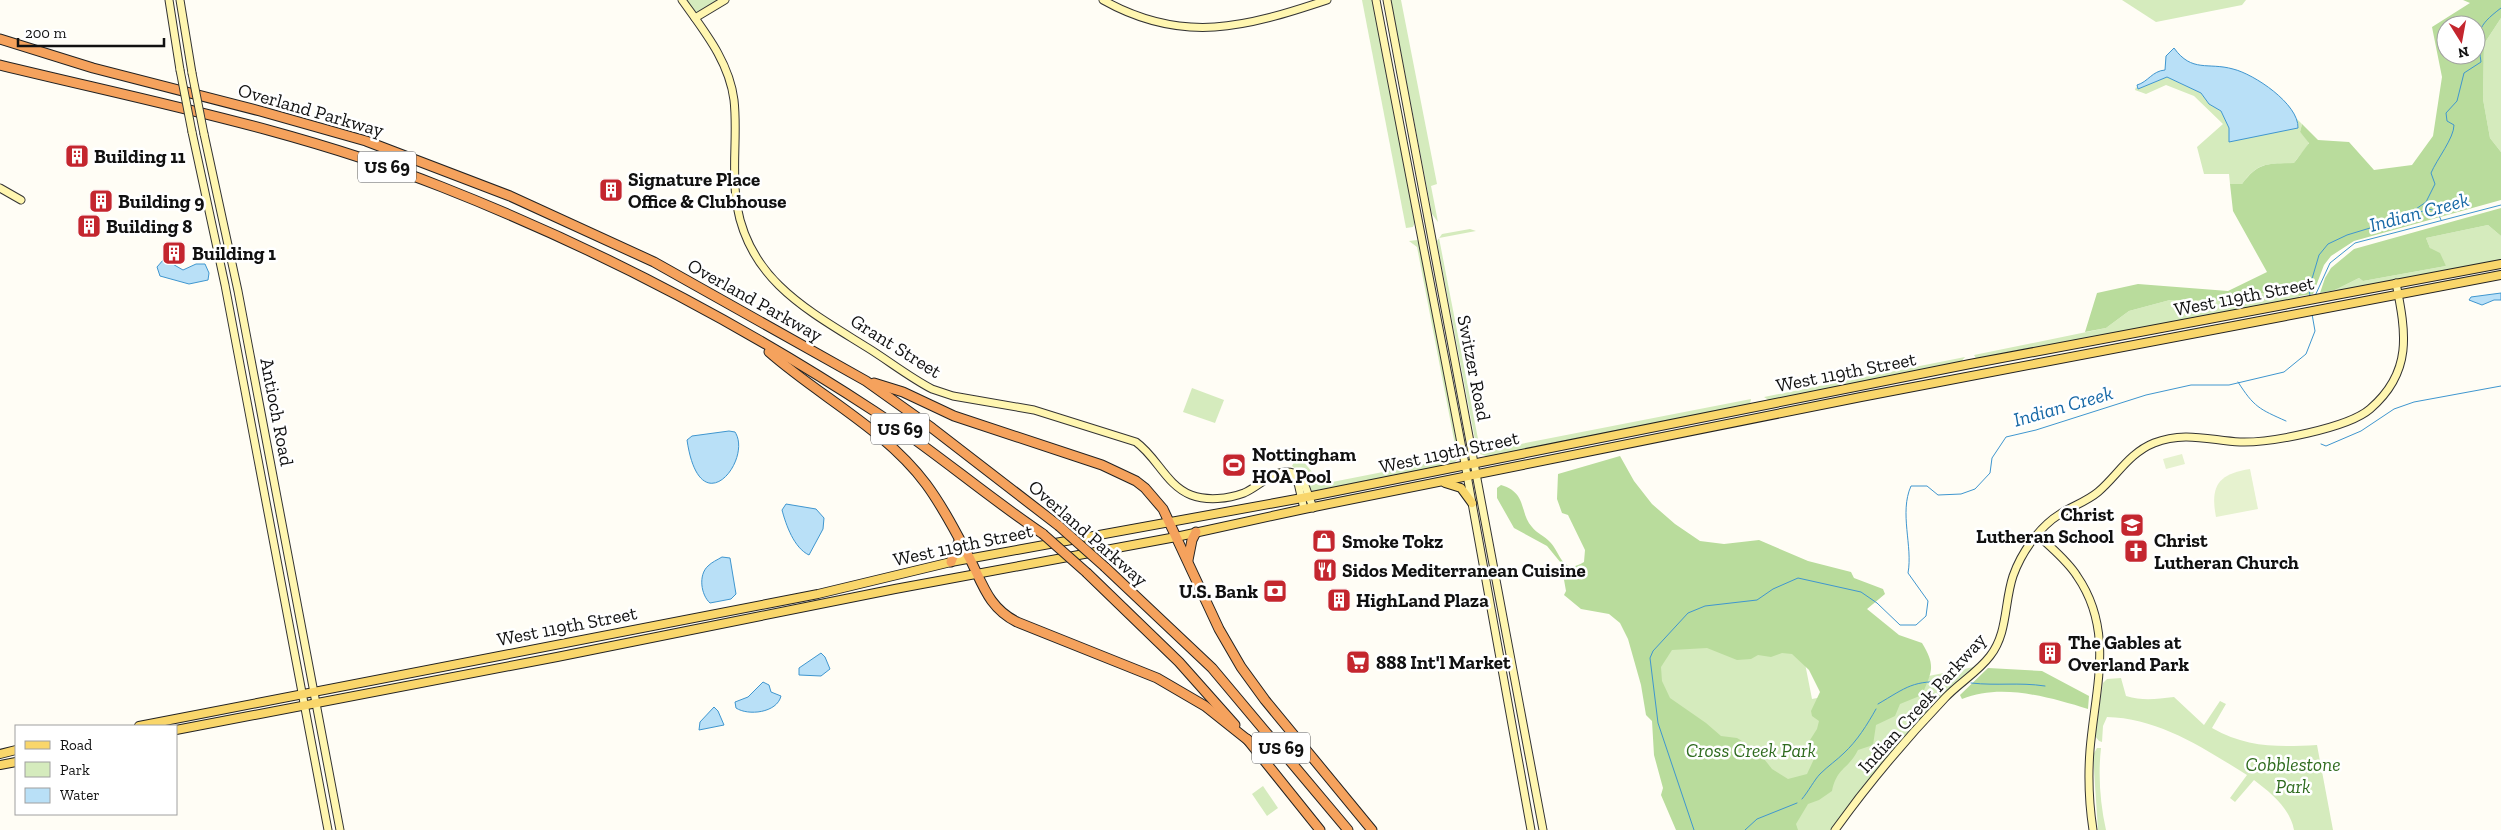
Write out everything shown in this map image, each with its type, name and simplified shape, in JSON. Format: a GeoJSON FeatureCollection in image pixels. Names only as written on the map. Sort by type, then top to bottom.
{"type":"FeatureCollection","features":[{"type":"Feature","properties":{"kind":"highway","name":"Overland Parkway"},"geometry":{"type":"LineString","coordinates":[[0,40],[93,68],[295,120],[419,160],[510,196],[654,262],[866,381],[932,428],[1060,526],[1212,668],[1348,830]]}},
{"type":"Feature","properties":{"kind":"highway","name":"US 69"},"geometry":{"type":"LineString","coordinates":[[0,65],[240,121],[438,185],[501,210],[600,257],[664,288],[750,335]]}},
{"type":"Feature","properties":{"kind":"highway","name":"Overland Parkway"},"geometry":{"type":"LineString","coordinates":[[750,335],[909,435],[1043,534],[1087,573],[1179,662],[1249,742],[1320,830]]}},
{"type":"Feature","properties":{"kind":"highway"},"geometry":{"type":"LineString","coordinates":[[750,335],[778,360],[868,428],[911,467],[936,498],[996,608],[1008,617],[1157,678],[1205,706],[1249,742]]}},
{"type":"Feature","properties":{"kind":"highway"},"geometry":{"type":"LineString","coordinates":[[866,381],[903,392],[954,416],[1113,470],[1136,481],[1145,488],[1163,509],[1219,629],[1241,667],[1265,700],[1373,830]]}},
{"type":"Feature","properties":{"kind":"highway"},"geometry":{"type":"LineString","coordinates":[[1188,561],[1192,540],[1196,532]]}},
{"type":"Feature","properties":{"kind":"highway"},"geometry":{"type":"LineString","coordinates":[[951,562],[959,541]]}},
{"type":"Feature","properties":{"kind":"main road","name":"Antioch Road"},"geometry":{"type":"LineString","coordinates":[[168,0],[192,132],[220,259],[328,830]]}},
{"type":"Feature","properties":{"kind":"main road","name":"Antioch Road"},"geometry":{"type":"LineString","coordinates":[[180,0],[192,73],[238,291],[340,830]]}},
{"type":"Feature","properties":{"kind":"main road","name":"Grant Street"},"geometry":{"type":"LineString","coordinates":[[682,0],[720,56],[731,87],[734,119],[735,193],[746,237],[768,276],[795,301],[932,389],[953,396],[1034,410],[1136,442],[1173,483],[1194,496],[1208,498],[1235,496],[1249,490],[1274,473],[1285,472],[1296,473],[1302,477],[1306,497]]}},
{"type":"Feature","properties":{"kind":"main road"},"geometry":{"type":"LineString","coordinates":[[695,18],[724,0]]}},
{"type":"Feature","properties":{"kind":"main road"},"geometry":{"type":"LineString","coordinates":[[1103,0],[1138,16],[1160,22],[1211,28],[1244,25],[1327,0]]}},
{"type":"Feature","properties":{"kind":"main road","name":"Switzer Road"},"geometry":{"type":"LineString","coordinates":[[1376,0],[1465,464],[1531,830]]}},
{"type":"Feature","properties":{"kind":"main road","name":"Switzer Road"},"geometry":{"type":"LineString","coordinates":[[1387,0],[1478,474],[1543,830]]}},
{"type":"Feature","properties":{"kind":"main road"},"geometry":{"type":"LineString","coordinates":[[0,188],[21,200]]}},
{"type":"Feature","properties":{"kind":"main road","name":"West 119th Street"},"geometry":{"type":"LineString","coordinates":[[144,725],[818,594],[970,558],[1306,497],[1475,462],[2501,264]]}},
{"type":"Feature","properties":{"kind":"main road","name":"West 119th Street"},"geometry":{"type":"LineString","coordinates":[[178,730],[895,589],[977,576],[1176,538],[1304,509],[1861,397],[2501,275]]}},
{"type":"Feature","properties":{"kind":"main road","name":"Indian Creek Parkway"},"geometry":{"type":"LineString","coordinates":[[1835,830],[1858,799],[1934,710],[1990,656],[2000,640],[2012,578],[2020,561],[2038,535],[2060,514],[2098,492],[2135,454],[2158,442],[2191,436],[2251,442],[2332,428],[2363,415],[2385,394],[2400,366],[2405,336],[2396,283]]}},
{"type":"Feature","properties":{"kind":"main road"},"geometry":{"type":"LineString","coordinates":[[1438,483],[1461,488],[1472,503]]}},
{"type":"Feature","properties":{"kind":"main road"},"geometry":{"type":"LineString","coordinates":[[1306,497],[1313,508]]}},
{"type":"Feature","properties":{"kind":"main road"},"geometry":{"type":"LineString","coordinates":[[1304,509],[1306,497]]}},
{"type":"Feature","properties":{"kind":"main road"},"geometry":{"type":"LineString","coordinates":[[2038,535],[2066,561],[2078,577],[2094,607],[2099,628],[2101,664],[2089,765],[2093,830]]}},
{"type":"Feature","properties":{"kind":"main road"},"geometry":{"type":"LineString","coordinates":[[0,754],[15,750]]}},
{"type":"Feature","properties":{"kind":"main road"},"geometry":{"type":"LineString","coordinates":[[0,765],[15,762]]}},
{"type":"Feature","properties":{"kind":"green space"},"geometry":{"type":"Polygon","coordinates":[[[685,0],[721,0],[695,15],[685,0]]]}},
{"type":"Feature","properties":{"kind":"green space"},"geometry":{"type":"Polygon","coordinates":[[[1362,0],[1373,0],[1415,222],[1413,227],[1406,228],[1362,0]]]}},
{"type":"Feature","properties":{"kind":"green space"},"geometry":{"type":"Polygon","coordinates":[[[1391,0],[1401,0],[1437,184],[1431,186],[1438,222],[1432,214],[1391,0]]]}},
{"type":"Feature","properties":{"kind":"green space"},"geometry":{"type":"Polygon","coordinates":[[[2122,0],[2246,0],[2242,5],[2156,22],[2122,0]]]}},
{"type":"Feature","properties":{"kind":"green space"},"geometry":{"type":"Polygon","coordinates":[[[2463,0],[2501,0],[2501,18],[2486,41],[2486,15],[2451,15],[2470,3],[2463,0]]]}},
{"type":"Feature","properties":{"kind":"green space"},"geometry":{"type":"Polygon","coordinates":[[[2501,18],[2501,152],[2490,138],[2483,99],[2486,41],[2501,18]]]}},
{"type":"Feature","properties":{"kind":"green space"},"geometry":{"type":"Polygon","coordinates":[[[2436,24],[2436,47],[2432,27],[2436,24]]]}},
{"type":"Feature","properties":{"kind":"green space"},"geometry":{"type":"Polygon","coordinates":[[[2440,65],[2484,65],[2483,99],[2490,138],[2501,152],[2501,200],[2354,241],[2331,256],[2324,265],[2313,294],[2299,296],[2298,293],[2252,293],[2215,300],[2170,300],[2129,311],[2106,328],[2085,332],[2097,293],[2138,284],[2228,291],[2267,272],[2233,211],[2230,184],[2242,184],[2254,171],[2265,165],[2294,163],[2309,143],[2300,132],[2302,124],[2318,140],[2349,142],[2374,170],[2412,165],[2433,136],[2442,77],[2440,65]]]}},
{"type":"Feature","properties":{"kind":"green space"},"geometry":{"type":"Polygon","coordinates":[[[2167,77],[2201,93],[2209,104],[2221,111],[2229,128],[2298,128],[2297,119],[2302,124],[2300,132],[2309,142],[2308,145],[2294,164],[2265,165],[2254,171],[2242,184],[2230,184],[2229,174],[2204,174],[2197,147],[2223,124],[2194,96],[2166,85],[2146,94],[2135,90],[2136,87],[2138,89],[2167,77]]]}},
{"type":"Feature","properties":{"kind":"green space"},"geometry":{"type":"Polygon","coordinates":[[[2501,208],[2501,236],[2488,225],[2426,238],[2430,248],[2440,253],[2446,266],[2363,281],[2359,278],[2335,290],[2320,293],[2331,268],[2354,249],[2501,208]]]}},
{"type":"Feature","properties":{"kind":"green space"},"geometry":{"type":"Polygon","coordinates":[[[2488,225],[2501,236],[2501,261],[2339,292],[2335,290],[2359,278],[2363,281],[2446,266],[2430,248],[2426,238],[2488,225]]]}},
{"type":"Feature","properties":{"kind":"green space"},"geometry":{"type":"Polygon","coordinates":[[[1470,229],[1476,231],[1439,238],[1442,234],[1470,229]]]}},
{"type":"Feature","properties":{"kind":"green space"},"geometry":{"type":"Polygon","coordinates":[[[1439,238],[1479,444],[1490,450],[1751,399],[1750,404],[1489,457],[1480,454],[1477,450],[1437,241],[1439,238]]]}},
{"type":"Feature","properties":{"kind":"green space"},"geometry":{"type":"Polygon","coordinates":[[[1417,240],[1420,244],[1460,457],[1453,464],[1312,491],[1303,474],[1292,466],[1298,455],[1322,484],[1449,459],[1456,450],[1417,247],[1409,241],[1417,240]]]}},
{"type":"Feature","properties":{"kind":"green space"},"geometry":{"type":"Polygon","coordinates":[[[2252,293],[2299,293],[2299,300],[1977,360],[1974,355],[2106,328],[2129,311],[2170,300],[2215,300],[2252,293]]]}},
{"type":"Feature","properties":{"kind":"green space"},"geometry":{"type":"Polygon","coordinates":[[[1965,357],[1960,363],[1770,401],[1764,397],[1965,357]]]}},
{"type":"Feature","properties":{"kind":"green space"},"geometry":{"type":"Polygon","coordinates":[[[1192,388],[1224,400],[1215,423],[1183,412],[1192,388]]]}},
{"type":"Feature","properties":{"kind":"green space"},"geometry":{"type":"Polygon","coordinates":[[[2182,454],[2185,464],[2166,469],[2163,459],[2182,454]]]}},
{"type":"Feature","properties":{"kind":"green space"},"geometry":{"type":"Polygon","coordinates":[[[1620,456],[1634,481],[1652,504],[1675,524],[1700,541],[1724,544],[1759,540],[1808,561],[1851,572],[1854,578],[1883,589],[1885,594],[1867,609],[1899,635],[1922,643],[1929,657],[1931,669],[1922,695],[1900,704],[1895,716],[1876,725],[1873,745],[1858,750],[1837,777],[1832,791],[1819,800],[1808,804],[1796,824],[1798,830],[1676,830],[1661,795],[1663,788],[1654,755],[1652,721],[1646,715],[1641,685],[1628,639],[1620,623],[1609,614],[1581,609],[1564,595],[1566,591],[1561,563],[1547,546],[1514,528],[1497,498],[1497,488],[1501,485],[1515,493],[1522,504],[1528,522],[1550,542],[1566,565],[1577,566],[1584,562],[1585,550],[1568,515],[1562,513],[1557,499],[1558,474],[1620,456]],[[1707,648],[1672,650],[1661,667],[1662,681],[1670,698],[1721,736],[1737,738],[1757,750],[1772,769],[1788,779],[1807,774],[1814,759],[1810,740],[1817,729],[1819,721],[1812,716],[1811,711],[1820,692],[1809,670],[1792,654],[1782,653],[1771,657],[1758,655],[1751,659],[1737,660],[1707,648]]]}},
{"type":"Feature","properties":{"kind":"green space"},"geometry":{"type":"Polygon","coordinates":[[[2250,469],[2258,509],[2216,517],[2214,497],[2219,483],[2230,474],[2250,469]]]}},
{"type":"Feature","properties":{"kind":"green space","name":"Cross Creek Park"},"geometry":{"type":"Polygon","coordinates":[[[1789,582],[1812,699],[1974,667],[1942,696],[1919,721],[1831,830],[1694,830],[1653,651],[1789,582]]]}},
{"type":"Feature","properties":{"kind":"green space"},"geometry":{"type":"Polygon","coordinates":[[[1988,668],[2042,671],[2089,696],[2088,709],[2041,696],[2009,692],[1977,694],[1962,699],[1960,695],[1988,668]]]}},
{"type":"Feature","properties":{"kind":"green space","name":"Cobblestone Park"},"geometry":{"type":"Polygon","coordinates":[[[2121,678],[2126,696],[2144,699],[2174,697],[2204,725],[2220,701],[2226,704],[2212,728],[2225,735],[2263,745],[2317,745],[2333,830],[2294,830],[2284,808],[2254,780],[2235,802],[2230,798],[2247,775],[2198,745],[2163,729],[2145,723],[2107,717],[2103,726],[2102,742],[2099,741],[2095,736],[2103,683],[2107,679],[2121,678]]]}},
{"type":"Feature","properties":{"kind":"green space"},"geometry":{"type":"Polygon","coordinates":[[[2097,748],[2101,748],[2100,789],[2106,830],[2098,830],[2093,755],[2097,748]]]}},
{"type":"Feature","properties":{"kind":"green space"},"geometry":{"type":"Polygon","coordinates":[[[1263,786],[1278,808],[1267,816],[1252,794],[1263,786]]]}},
{"type":"Feature","properties":{"kind":"water"},"geometry":{"type":"Polygon","coordinates":[[[2174,48],[2187,61],[2194,64],[2224,67],[2242,72],[2274,91],[2291,109],[2298,128],[2229,142],[2229,128],[2221,111],[2209,104],[2201,93],[2167,77],[2138,89],[2137,85],[2157,72],[2165,70],[2166,56],[2174,48]]]}},
{"type":"Feature","properties":{"kind":"water"},"geometry":{"type":"Polygon","coordinates":[[[164,259],[183,270],[196,264],[205,264],[209,273],[208,280],[189,284],[160,276],[157,267],[164,259]]]}},
{"type":"Feature","properties":{"kind":"water"},"geometry":{"type":"Polygon","coordinates":[[[2501,293],[2501,300],[2494,300],[2482,305],[2469,300],[2471,297],[2501,293]]]}},
{"type":"Feature","properties":{"kind":"water"},"geometry":{"type":"Polygon","coordinates":[[[729,431],[735,432],[739,444],[737,457],[731,470],[723,479],[713,483],[703,480],[694,466],[687,440],[692,436],[729,431]]]}},
{"type":"Feature","properties":{"kind":"water"},"geometry":{"type":"Polygon","coordinates":[[[786,504],[816,509],[824,518],[823,529],[809,555],[799,547],[788,529],[782,510],[786,504]]]}},
{"type":"Feature","properties":{"kind":"water"},"geometry":{"type":"Polygon","coordinates":[[[722,557],[730,558],[736,594],[731,599],[710,603],[704,595],[702,585],[703,574],[710,565],[722,557]]]}},
{"type":"Feature","properties":{"kind":"water"},"geometry":{"type":"Polygon","coordinates":[[[821,653],[825,657],[830,669],[821,676],[799,675],[799,668],[821,653]]]}},
{"type":"Feature","properties":{"kind":"water"},"geometry":{"type":"Polygon","coordinates":[[[763,682],[769,685],[771,692],[781,696],[774,706],[754,712],[736,708],[735,702],[748,697],[763,682]]]}},
{"type":"Feature","properties":{"kind":"water"},"geometry":{"type":"Polygon","coordinates":[[[714,707],[718,711],[724,725],[699,730],[700,722],[714,707]]]}},
{"type":"Feature","properties":{"kind":"waterway"},"geometry":{"type":"LineString","coordinates":[[2310,296],[2309,289],[2319,255],[2328,244],[2347,235],[2403,218],[2426,202],[2435,184],[2431,173],[2453,130],[2454,125],[2447,121],[2446,113],[2457,101],[2464,73],[2481,62],[2480,31],[2487,20],[2501,8]]}},
{"type":"Feature","properties":{"kind":"waterway","name":"Indian Creek"},"geometry":{"type":"LineString","coordinates":[[2315,296],[2330,263],[2355,243],[2501,205]]}},
{"type":"Feature","properties":{"kind":"waterway"},"geometry":{"type":"LineString","coordinates":[[2405,218],[2428,209],[2437,211],[2441,220]]}},
{"type":"Feature","properties":{"kind":"waterway","name":"Indian Creek"},"geometry":{"type":"LineString","coordinates":[[1694,830],[1658,723],[1650,658],[1653,651],[1688,613],[1705,606],[1757,600],[1773,589],[1798,578],[1861,592],[1877,603],[1900,625],[1916,625],[1926,616],[1928,601],[1908,573],[1909,552],[1906,507],[1911,486],[1927,486],[1938,495],[1961,494],[1975,489],[1990,473],[1992,458],[2006,437],[2036,430],[2146,395],[2191,385],[2229,385],[2284,372],[2306,354],[2315,331],[2312,314]]}},
{"type":"Feature","properties":{"kind":"waterway"},"geometry":{"type":"LineString","coordinates":[[2238,382],[2253,402],[2269,413],[2286,421]]}},
{"type":"Feature","properties":{"kind":"waterway"},"geometry":{"type":"LineString","coordinates":[[2321,444],[2326,446],[2361,431],[2394,409],[2414,402],[2501,386]]}},
{"type":"Feature","properties":{"kind":"waterway"},"geometry":{"type":"LineString","coordinates":[[1878,704],[1911,686],[1926,682],[1948,682]]}},
{"type":"Feature","properties":{"kind":"waterway"},"geometry":{"type":"LineString","coordinates":[[1971,683],[2045,686]]}},
{"type":"Feature","properties":{"kind":"waterway"},"geometry":{"type":"LineString","coordinates":[[1802,799],[1820,774],[1853,743],[1876,709]]}},
{"type":"Feature","properties":{"kind":"waterway"},"geometry":{"type":"LineString","coordinates":[[1745,830],[1757,819],[1797,803]]}},
{"type":"Feature","properties":{"kind":"place","name":"Building 11"},"geometry":{"type":"Point","coordinates":[77,156]}},
{"type":"Feature","properties":{"kind":"place","name":"Signature Place Office & Clubhouse"},"geometry":{"type":"Point","coordinates":[611,190]}},
{"type":"Feature","properties":{"kind":"place","name":"Building 9"},"geometry":{"type":"Point","coordinates":[101,201]}},
{"type":"Feature","properties":{"kind":"place","name":"Building 8"},"geometry":{"type":"Point","coordinates":[89,226]}},
{"type":"Feature","properties":{"kind":"place","name":"Building 1"},"geometry":{"type":"Point","coordinates":[174,253]}},
{"type":"Feature","properties":{"kind":"place","name":"Nottingham HOA Pool"},"geometry":{"type":"Point","coordinates":[1234,465]}},
{"type":"Feature","properties":{"kind":"place","name":"Christ Lutheran School"},"geometry":{"type":"Point","coordinates":[2132,525]}},
{"type":"Feature","properties":{"kind":"place","name":"Smoke Tokz"},"geometry":{"type":"Point","coordinates":[1324,541]}},
{"type":"Feature","properties":{"kind":"place","name":"Christ Lutheran Church"},"geometry":{"type":"Point","coordinates":[2136,551]}},
{"type":"Feature","properties":{"kind":"place","name":"Sidos Mediterranean Cuisine"},"geometry":{"type":"Point","coordinates":[1325,570]}},
{"type":"Feature","properties":{"kind":"place","name":"U.S. Bank"},"geometry":{"type":"Point","coordinates":[1275,591]}},
{"type":"Feature","properties":{"kind":"place","name":"HighLand Plaza"},"geometry":{"type":"Point","coordinates":[1339,600]}},
{"type":"Feature","properties":{"kind":"place","name":"The Gables at Overland Park"},"geometry":{"type":"Point","coordinates":[2050,653]}},
{"type":"Feature","properties":{"kind":"place","name":"888 Int'l Market"},"geometry":{"type":"Point","coordinates":[1358,662]}}]}
